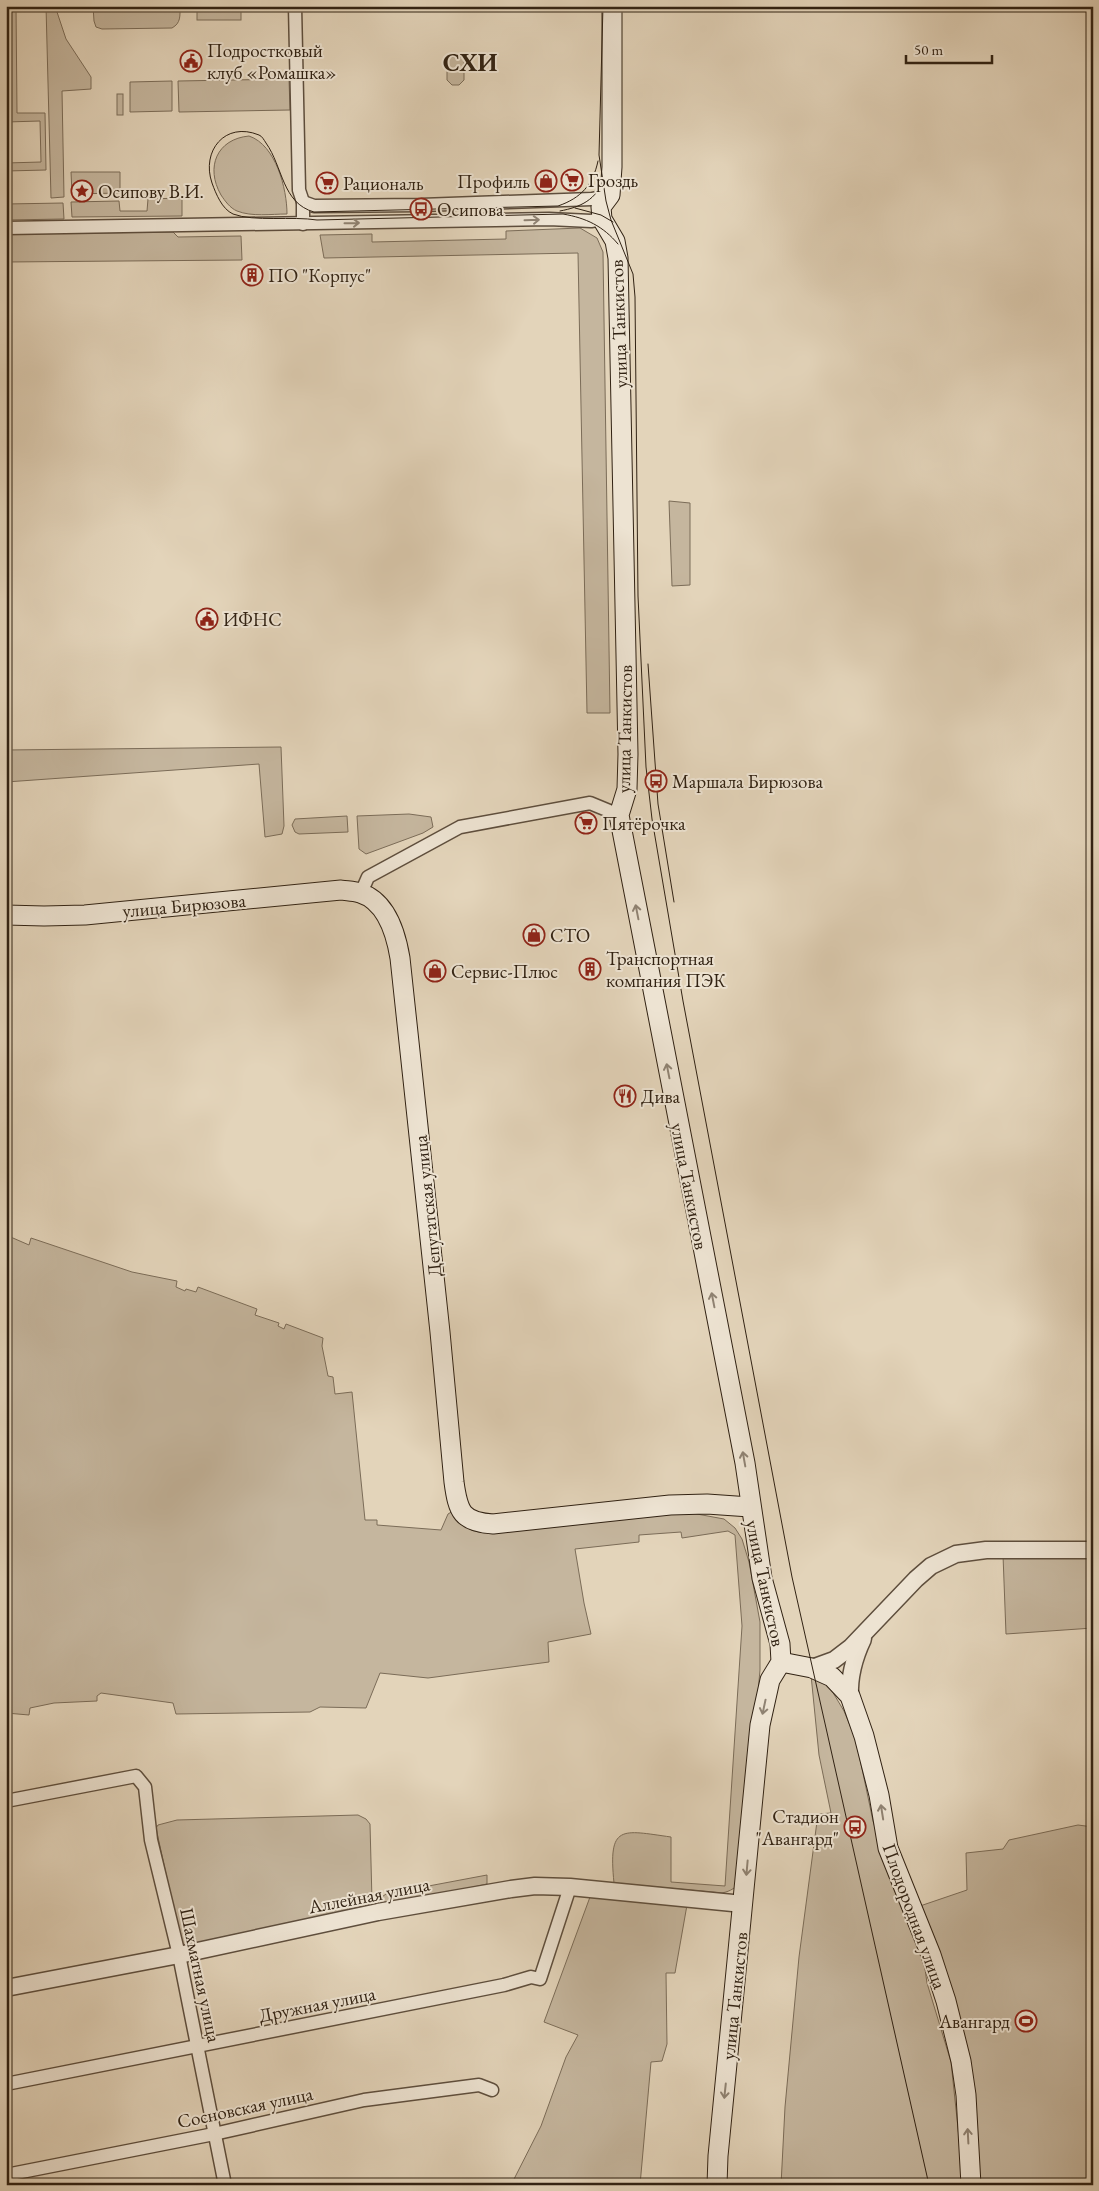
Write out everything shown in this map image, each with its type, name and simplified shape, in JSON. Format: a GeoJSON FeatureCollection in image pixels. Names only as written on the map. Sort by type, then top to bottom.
{"type":"FeatureCollection","features":[{"type":"Feature","properties":{"kind":"main road"},"geometry":{"type":"LineString","coordinates":[[601,205],[612,167],[612,6]]}},
{"type":"Feature","properties":{"kind":"main road","name":"улица Танкистов"},"geometry":{"type":"LineString","coordinates":[[601,205],[615,241],[618,258],[628,754],[628,789],[619,815],[745,1463],[762,1578],[780,1644],[781,1662],[770,1680],[760,1725],[718,2156],[717,2185]]}},
{"type":"Feature","properties":{"kind":"main road","name":"улица Бирюзова"},"geometry":{"type":"LineString","coordinates":[[6,915],[84,915],[341,890],[361,893]]}},
{"type":"Feature","properties":{"kind":"main road","name":"Депутатская улица"},"geometry":{"type":"LineString","coordinates":[[361,893],[375,901],[386,915],[397,944],[409,1034],[456,1500],[467,1518],[475,1522],[493,1524],[670,1505],[707,1504],[750,1507]]}},
{"type":"Feature","properties":{"kind":"main road","name":"Плодородная улица"},"geometry":{"type":"LineString","coordinates":[[781,1662],[812,1668],[832,1678],[850,1696],[864,1736],[879,1795],[888,1848],[931,1955],[946,2001],[961,2061],[966,2095],[971,2185]]}},
{"type":"Feature","properties":{"kind":"street"},"geometry":{"type":"LineString","coordinates":[[295,6],[299,190],[303,202],[303,224]]}},
{"type":"Feature","properties":{"kind":"street"},"geometry":{"type":"LineString","coordinates":[[303,202],[314,206],[601,205]]}},
{"type":"Feature","properties":{"kind":"street"},"geometry":{"type":"LineString","coordinates":[[6,228],[549,219],[591,221],[601,205]]}},
{"type":"Feature","properties":{"kind":"street"},"geometry":{"type":"LineString","coordinates":[[361,893],[368,878],[460,827],[590,803],[619,815]]}},
{"type":"Feature","properties":{"kind":"street"},"geometry":{"type":"LineString","coordinates":[[812,1668],[834,1660],[851,1647],[916,1579],[931,1566],[956,1554],[986,1550],[1093,1550]]}},
{"type":"Feature","properties":{"kind":"street"},"geometry":{"type":"LineString","coordinates":[[850,1696],[849,1678],[856,1653],[868,1630]]}},
{"type":"Feature","properties":{"kind":"street","name":"Шахматная улица"},"geometry":{"type":"LineString","coordinates":[[6,1801],[136,1776],[145,1787],[151,1840],[179,1955],[225,2185]]}},
{"type":"Feature","properties":{"kind":"street","name":"Аллейная улица"},"geometry":{"type":"LineString","coordinates":[[6,1988],[179,1955],[368,1914],[494,1890],[535,1886],[570,1887],[743,1904]]}},
{"type":"Feature","properties":{"kind":"street","name":"Дружная улица"},"geometry":{"type":"LineString","coordinates":[[6,2084],[504,1986],[531,1977],[540,1979],[570,1887]]}},
{"type":"Feature","properties":{"kind":"street","name":"Сосновская улица"},"geometry":{"type":"LineString","coordinates":[[6,2175],[214,2134],[364,2100],[479,2085],[492,2090]]}},
{"type":"Feature","properties":{"kind":"shaded area"},"geometry":{"type":"Polygon","coordinates":[[[6,6],[16,6],[17,113],[45,113],[46,170],[6,171],[6,163],[41,162],[40,121],[6,122],[6,73],[8,72],[6,6]]]}},
{"type":"Feature","properties":{"kind":"shaded area"},"geometry":{"type":"Polygon","coordinates":[[[46,6],[55,6],[66,39],[91,77],[91,89],[62,91],[64,197],[51,198],[46,6]]]}},
{"type":"Feature","properties":{"kind":"shaded area"},"geometry":{"type":"Polygon","coordinates":[[[93,6],[180,6],[180,16],[177,24],[172,28],[102,29],[96,27],[93,6]]]}},
{"type":"Feature","properties":{"kind":"shaded area"},"geometry":{"type":"Polygon","coordinates":[[[197,6],[241,6],[241,20],[197,20],[197,6]]]}},
{"type":"Feature","properties":{"kind":"shaded area"},"geometry":{"type":"Polygon","coordinates":[[[447,57],[464,57],[464,80],[459,85],[452,85],[447,80],[447,57]]]}},
{"type":"Feature","properties":{"kind":"shaded area"},"geometry":{"type":"Polygon","coordinates":[[[289,79],[290,110],[179,112],[178,81],[289,79]]]}},
{"type":"Feature","properties":{"kind":"shaded area"},"geometry":{"type":"Polygon","coordinates":[[[172,81],[172,111],[130,112],[130,82],[172,81]]]}},
{"type":"Feature","properties":{"kind":"shaded area"},"geometry":{"type":"Polygon","coordinates":[[[117,94],[123,94],[123,115],[117,115],[117,94]]]}},
{"type":"Feature","properties":{"kind":"shaded area"},"geometry":{"type":"Polygon","coordinates":[[[249,136],[266,148],[273,158],[285,193],[287,214],[255,215],[237,211],[226,202],[216,185],[214,165],[217,156],[229,143],[238,138],[249,136]]]}},
{"type":"Feature","properties":{"kind":"shaded area"},"geometry":{"type":"Polygon","coordinates":[[[71,172],[120,172],[120,193],[72,194],[71,172]]]}},
{"type":"Feature","properties":{"kind":"shaded area"},"geometry":{"type":"Polygon","coordinates":[[[182,198],[182,216],[72,217],[71,202],[119,201],[120,211],[147,211],[148,199],[182,198]]]}},
{"type":"Feature","properties":{"kind":"shaded area"},"geometry":{"type":"Polygon","coordinates":[[[63,203],[64,219],[6,220],[6,204],[63,203]]]}},
{"type":"Feature","properties":{"kind":"shaded area"},"geometry":{"type":"Polygon","coordinates":[[[580,228],[597,238],[603,252],[610,713],[587,713],[578,253],[324,258],[320,235],[372,234],[372,242],[506,239],[506,231],[580,228]]]}},
{"type":"Feature","properties":{"kind":"shaded area"},"geometry":{"type":"Polygon","coordinates":[[[173,232],[178,237],[241,236],[242,260],[6,262],[6,234],[173,232]]]}},
{"type":"Feature","properties":{"kind":"shaded area"},"geometry":{"type":"Polygon","coordinates":[[[669,501],[690,503],[690,585],[672,586],[669,501]]]}},
{"type":"Feature","properties":{"kind":"shaded area"},"geometry":{"type":"Polygon","coordinates":[[[281,747],[284,826],[282,834],[265,837],[259,764],[6,782],[6,750],[281,747]]]}},
{"type":"Feature","properties":{"kind":"shaded area"},"geometry":{"type":"Polygon","coordinates":[[[409,814],[431,817],[433,827],[423,833],[366,854],[359,849],[357,816],[409,814]]]}},
{"type":"Feature","properties":{"kind":"shaded area"},"geometry":{"type":"Polygon","coordinates":[[[347,816],[348,832],[299,834],[295,832],[292,825],[295,819],[347,816]]]}},
{"type":"Feature","properties":{"kind":"shaded area"},"geometry":{"type":"Polygon","coordinates":[[[6,1235],[29,1245],[31,1238],[132,1272],[177,1281],[176,1287],[185,1291],[186,1289],[196,1292],[198,1287],[257,1309],[255,1315],[279,1323],[278,1326],[284,1329],[286,1324],[323,1338],[322,1346],[328,1376],[333,1377],[335,1394],[352,1392],[365,1520],[377,1520],[377,1525],[441,1530],[448,1514],[453,1511],[469,1529],[484,1533],[686,1512],[724,1519],[735,1528],[742,1539],[749,1562],[760,1622],[760,1670],[741,1880],[737,1885],[731,1890],[722,1893],[614,1883],[613,1864],[613,1850],[616,1841],[622,1835],[640,1833],[671,1837],[671,1882],[725,1886],[742,1626],[735,1535],[728,1531],[682,1538],[681,1532],[639,1535],[639,1542],[575,1549],[591,1634],[548,1642],[549,1662],[428,1678],[380,1673],[366,1708],[320,1707],[310,1712],[176,1714],[173,1703],[101,1693],[97,1696],[97,1701],[54,1703],[30,1708],[29,1715],[6,1713],[6,1235]]]}},
{"type":"Feature","properties":{"kind":"shaded area"},"geometry":{"type":"Polygon","coordinates":[[[1003,1555],[1093,1556],[1093,1628],[1006,1634],[1003,1555]]]}},
{"type":"Feature","properties":{"kind":"shaded area"},"geometry":{"type":"Polygon","coordinates":[[[811,1675],[829,1686],[844,1711],[856,1740],[873,1821],[881,1847],[923,1955],[927,1983],[951,2062],[964,2185],[781,2185],[785,2107],[799,1957],[818,1814],[831,1813],[819,1755],[811,1675]]]}},
{"type":"Feature","properties":{"kind":"shaded area"},"geometry":{"type":"Polygon","coordinates":[[[358,1815],[366,1819],[370,1824],[372,1901],[367,1908],[186,1946],[181,1943],[156,1828],[158,1825],[177,1820],[358,1815]]]}},
{"type":"Feature","properties":{"kind":"shaded area","name":"Авангард"},"geometry":{"type":"Polygon","coordinates":[[[1078,1825],[1093,1827],[1093,2185],[977,2185],[971,2063],[948,1980],[920,1906],[967,1890],[966,1853],[1003,1849],[1009,1840],[1078,1825]]]}},
{"type":"Feature","properties":{"kind":"shaded area"},"geometry":{"type":"Polygon","coordinates":[[[487,1875],[487,1884],[387,1906],[380,1903],[379,1899],[386,1894],[487,1875]]]}},
{"type":"Feature","properties":{"kind":"shaded area"},"geometry":{"type":"Polygon","coordinates":[[[590,1897],[687,1905],[675,1973],[666,1973],[667,2044],[662,2061],[651,2062],[640,2185],[511,2185],[541,2126],[566,2057],[578,2035],[544,2022],[590,1897]]]}},
{"type":"Feature","properties":{"kind":"tram line"},"geometry":{"type":"LineString","coordinates":[[603,6],[599,155],[606,201],[611,220],[633,274],[635,297],[638,596],[646,767],[652,819],[683,1001],[792,1577],[929,2185]]}},
{"type":"Feature","properties":{"kind":"tram line"},"geometry":{"type":"LineString","coordinates":[[598,161],[593,177],[585,190],[573,199],[558,206],[314,212],[295,201],[289,193],[272,152],[262,137],[247,132],[236,132],[226,136],[219,142],[213,150],[209,171],[218,196],[229,212],[252,218],[317,220],[563,214],[594,224],[606,232],[618,244]]}},
{"type":"Feature","properties":{"kind":"tram line"},"geometry":{"type":"LineString","coordinates":[[560,211],[581,205],[587,201],[597,192],[604,179]]}},
{"type":"Feature","properties":{"kind":"tram line"},"geometry":{"type":"LineString","coordinates":[[575,208],[601,215],[613,222]]}},
{"type":"Feature","properties":{"kind":"tram line"},"geometry":{"type":"LineString","coordinates":[[648,664],[658,804],[674,902]]}},
{"type":"Feature","properties":{"kind":"place","name":"Подростковый клуб «Ромашка»"},"geometry":{"type":"Point","coordinates":[191,61]}},
{"type":"Feature","properties":{"kind":"place","name":"Гроздь"},"geometry":{"type":"Point","coordinates":[572,180]}},
{"type":"Feature","properties":{"kind":"place","name":"Профиль"},"geometry":{"type":"Point","coordinates":[546,181]}},
{"type":"Feature","properties":{"kind":"place","name":"Рациональ"},"geometry":{"type":"Point","coordinates":[327,183]}},
{"type":"Feature","properties":{"kind":"place","name":"Осипову В.И."},"geometry":{"type":"Point","coordinates":[82,191]}},
{"type":"Feature","properties":{"kind":"place","name":"Осипова"},"geometry":{"type":"Point","coordinates":[421,209]}},
{"type":"Feature","properties":{"kind":"place","name":"ПО \"Корпус\""},"geometry":{"type":"Point","coordinates":[252,275]}},
{"type":"Feature","properties":{"kind":"place","name":"ИФНС"},"geometry":{"type":"Point","coordinates":[207,619]}},
{"type":"Feature","properties":{"kind":"place","name":"Маршала Бирюзова"},"geometry":{"type":"Point","coordinates":[656,781]}},
{"type":"Feature","properties":{"kind":"place","name":"Пятёрочка"},"geometry":{"type":"Point","coordinates":[586,823]}},
{"type":"Feature","properties":{"kind":"place","name":"СТО"},"geometry":{"type":"Point","coordinates":[534,935]}},
{"type":"Feature","properties":{"kind":"place","name":"Транспортная компания ПЭК"},"geometry":{"type":"Point","coordinates":[590,969]}},
{"type":"Feature","properties":{"kind":"place","name":"Сервис-Плюс"},"geometry":{"type":"Point","coordinates":[435,971]}},
{"type":"Feature","properties":{"kind":"place","name":"Дива"},"geometry":{"type":"Point","coordinates":[625,1096]}},
{"type":"Feature","properties":{"kind":"place","name":"Стадион \"Авангард\""},"geometry":{"type":"Point","coordinates":[855,1827]}},
{"type":"Feature","properties":{"kind":"place","name":"Авангард"},"geometry":{"type":"Point","coordinates":[1026,2021]}},
{"type":"Feature","properties":{"kind":"district","name":"СХИ"},"geometry":{"type":"Point","coordinates":[470,63]}}]}
